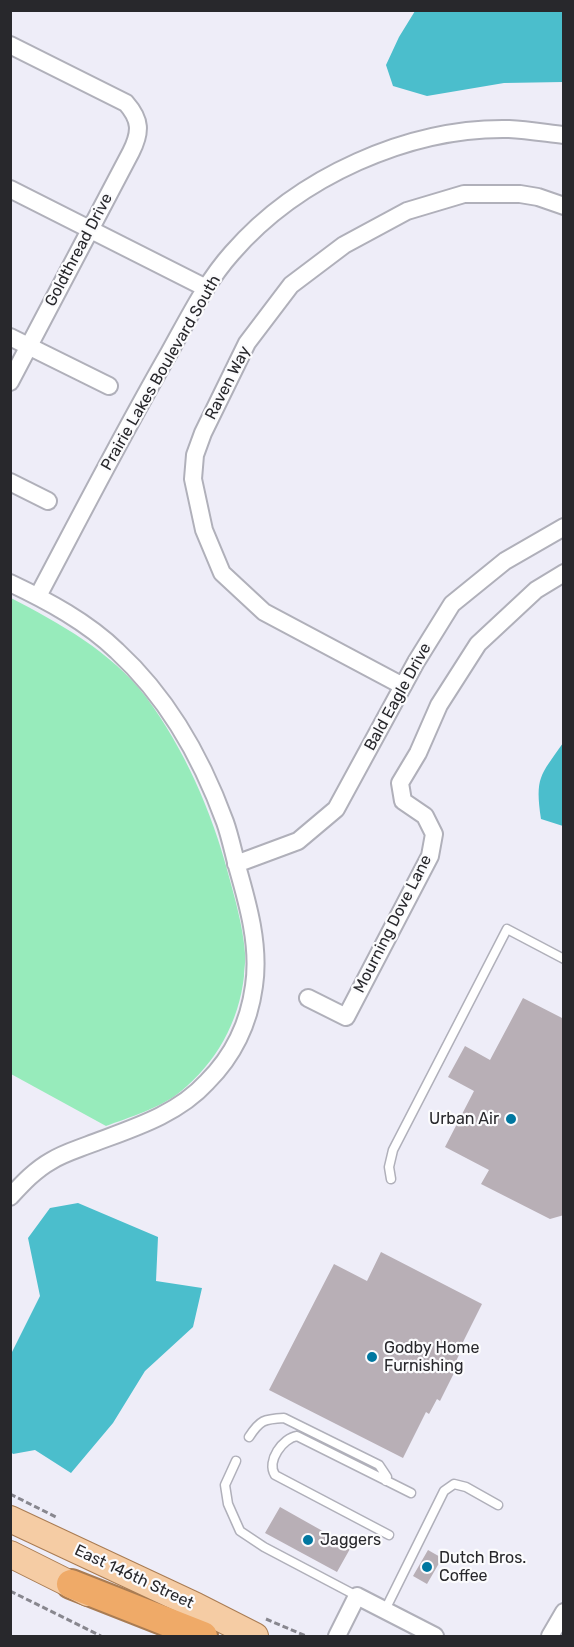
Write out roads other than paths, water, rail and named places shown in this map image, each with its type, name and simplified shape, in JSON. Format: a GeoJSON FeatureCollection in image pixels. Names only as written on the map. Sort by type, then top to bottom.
{"type":"FeatureCollection","features":[{"type":"Feature","properties":{"kind":"highway"},"geometry":{"type":"LineString","coordinates":[[71,1584],[203,1636]]}},
{"type":"Feature","properties":{"kind":"main road","name":"East 146th Street"},"geometry":{"type":"LineString","coordinates":[[10,1519],[196,1605],[255,1636]]}},
{"type":"Feature","properties":{"kind":"main road","name":"East 146th Street"},"geometry":{"type":"LineString","coordinates":[[10,1554],[172,1636]]}},
{"type":"Feature","properties":{"kind":"street","name":"Goldthread Drive"},"geometry":{"type":"LineString","coordinates":[[10,45],[126,103],[136,117],[138,137],[10,382]]}},
{"type":"Feature","properties":{"kind":"street","name":"Prairie Lakes Boulevard South"},"geometry":{"type":"LineString","coordinates":[[38,596],[150,385],[206,288],[231,253],[261,225],[309,187],[366,159],[416,141],[446,135],[508,129],[564,135]]}},
{"type":"Feature","properties":{"kind":"street"},"geometry":{"type":"LineString","coordinates":[[10,189],[206,288]]}},
{"type":"Feature","properties":{"kind":"street","name":"Raven Way"},"geometry":{"type":"LineString","coordinates":[[403,686],[264,612],[222,573],[204,530],[194,479],[195,455],[203,433],[247,343],[291,285],[344,245],[408,211],[464,194],[520,194],[564,206]]}},
{"type":"Feature","properties":{"kind":"street"},"geometry":{"type":"LineString","coordinates":[[10,337],[109,386]]}},
{"type":"Feature","properties":{"kind":"street"},"geometry":{"type":"LineString","coordinates":[[10,482],[48,501]]}},
{"type":"Feature","properties":{"kind":"street","name":"Bald Eagle Drive"},"geometry":{"type":"LineString","coordinates":[[236,864],[298,841],[336,809],[403,686],[453,604],[505,561],[564,527]]}},
{"type":"Feature","properties":{"kind":"street","name":"Mourning Dove Lane"},"geometry":{"type":"LineString","coordinates":[[308,998],[346,1017],[430,856],[434,834],[425,816],[403,801],[400,783],[418,753],[439,705],[478,644],[536,590],[564,573]]}},
{"type":"Feature","properties":{"kind":"street"},"geometry":{"type":"LineString","coordinates":[[10,583],[38,596],[97,633],[118,651],[158,695],[175,720],[207,780],[226,824],[253,932],[255,970],[246,1020],[230,1054],[197,1093],[175,1108],[141,1125],[51,1160],[10,1197]]}},
{"type":"Feature","properties":{"kind":"street"},"geometry":{"type":"LineString","coordinates":[[337,1636],[357,1596],[435,1636]]}},
{"type":"Feature","properties":{"kind":"street"},"geometry":{"type":"LineString","coordinates":[[550,1636],[564,1612]]}},
{"type":"Feature","properties":{"kind":"lane"},"geometry":{"type":"LineString","coordinates":[[391,1179],[389,1167],[393,1150],[507,929],[564,958]]}},
{"type":"Feature","properties":{"kind":"lane"},"geometry":{"type":"LineString","coordinates":[[249,1437],[258,1422],[284,1418],[379,1465],[387,1477],[386,1480]]}},
{"type":"Feature","properties":{"kind":"lane"},"geometry":{"type":"LineString","coordinates":[[388,1535],[276,1475],[272,1470],[272,1464],[282,1443],[289,1437],[297,1436],[411,1493]]}},
{"type":"Feature","properties":{"kind":"lane"},"geometry":{"type":"LineString","coordinates":[[236,1461],[225,1485],[228,1504],[240,1531],[357,1596]]}},
{"type":"Feature","properties":{"kind":"lane"},"geometry":{"type":"LineString","coordinates":[[385,1610],[444,1491],[454,1484],[465,1487],[498,1505]]}},
{"type":"Feature","properties":{"kind":"water"},"geometry":{"type":"Polygon","coordinates":[[[415,11],[563,11],[563,82],[504,83],[427,96],[393,86],[386,65],[415,11]]]}},
{"type":"Feature","properties":{"kind":"water"},"geometry":{"type":"Polygon","coordinates":[[[563,743],[563,826],[541,819],[539,785],[544,770],[563,743]]]}},
{"type":"Feature","properties":{"kind":"water"},"geometry":{"type":"Polygon","coordinates":[[[78,1203],[158,1237],[156,1281],[202,1288],[193,1327],[145,1371],[113,1423],[71,1473],[35,1450],[13,1454],[11,1452],[11,1354],[40,1296],[28,1238],[50,1208],[78,1203]]]}},
{"type":"Feature","properties":{"kind":"place","name":"Urban Air"},"geometry":{"type":"Point","coordinates":[511,1119]}},
{"type":"Feature","properties":{"kind":"place","name":"Godby Home Furnishing"},"geometry":{"type":"Point","coordinates":[372,1357]}},
{"type":"Feature","properties":{"kind":"place","name":"Jaggers"},"geometry":{"type":"Point","coordinates":[308,1540]}},
{"type":"Feature","properties":{"kind":"place","name":"Dutch Bros. Coffee"},"geometry":{"type":"Point","coordinates":[427,1567]}}]}
